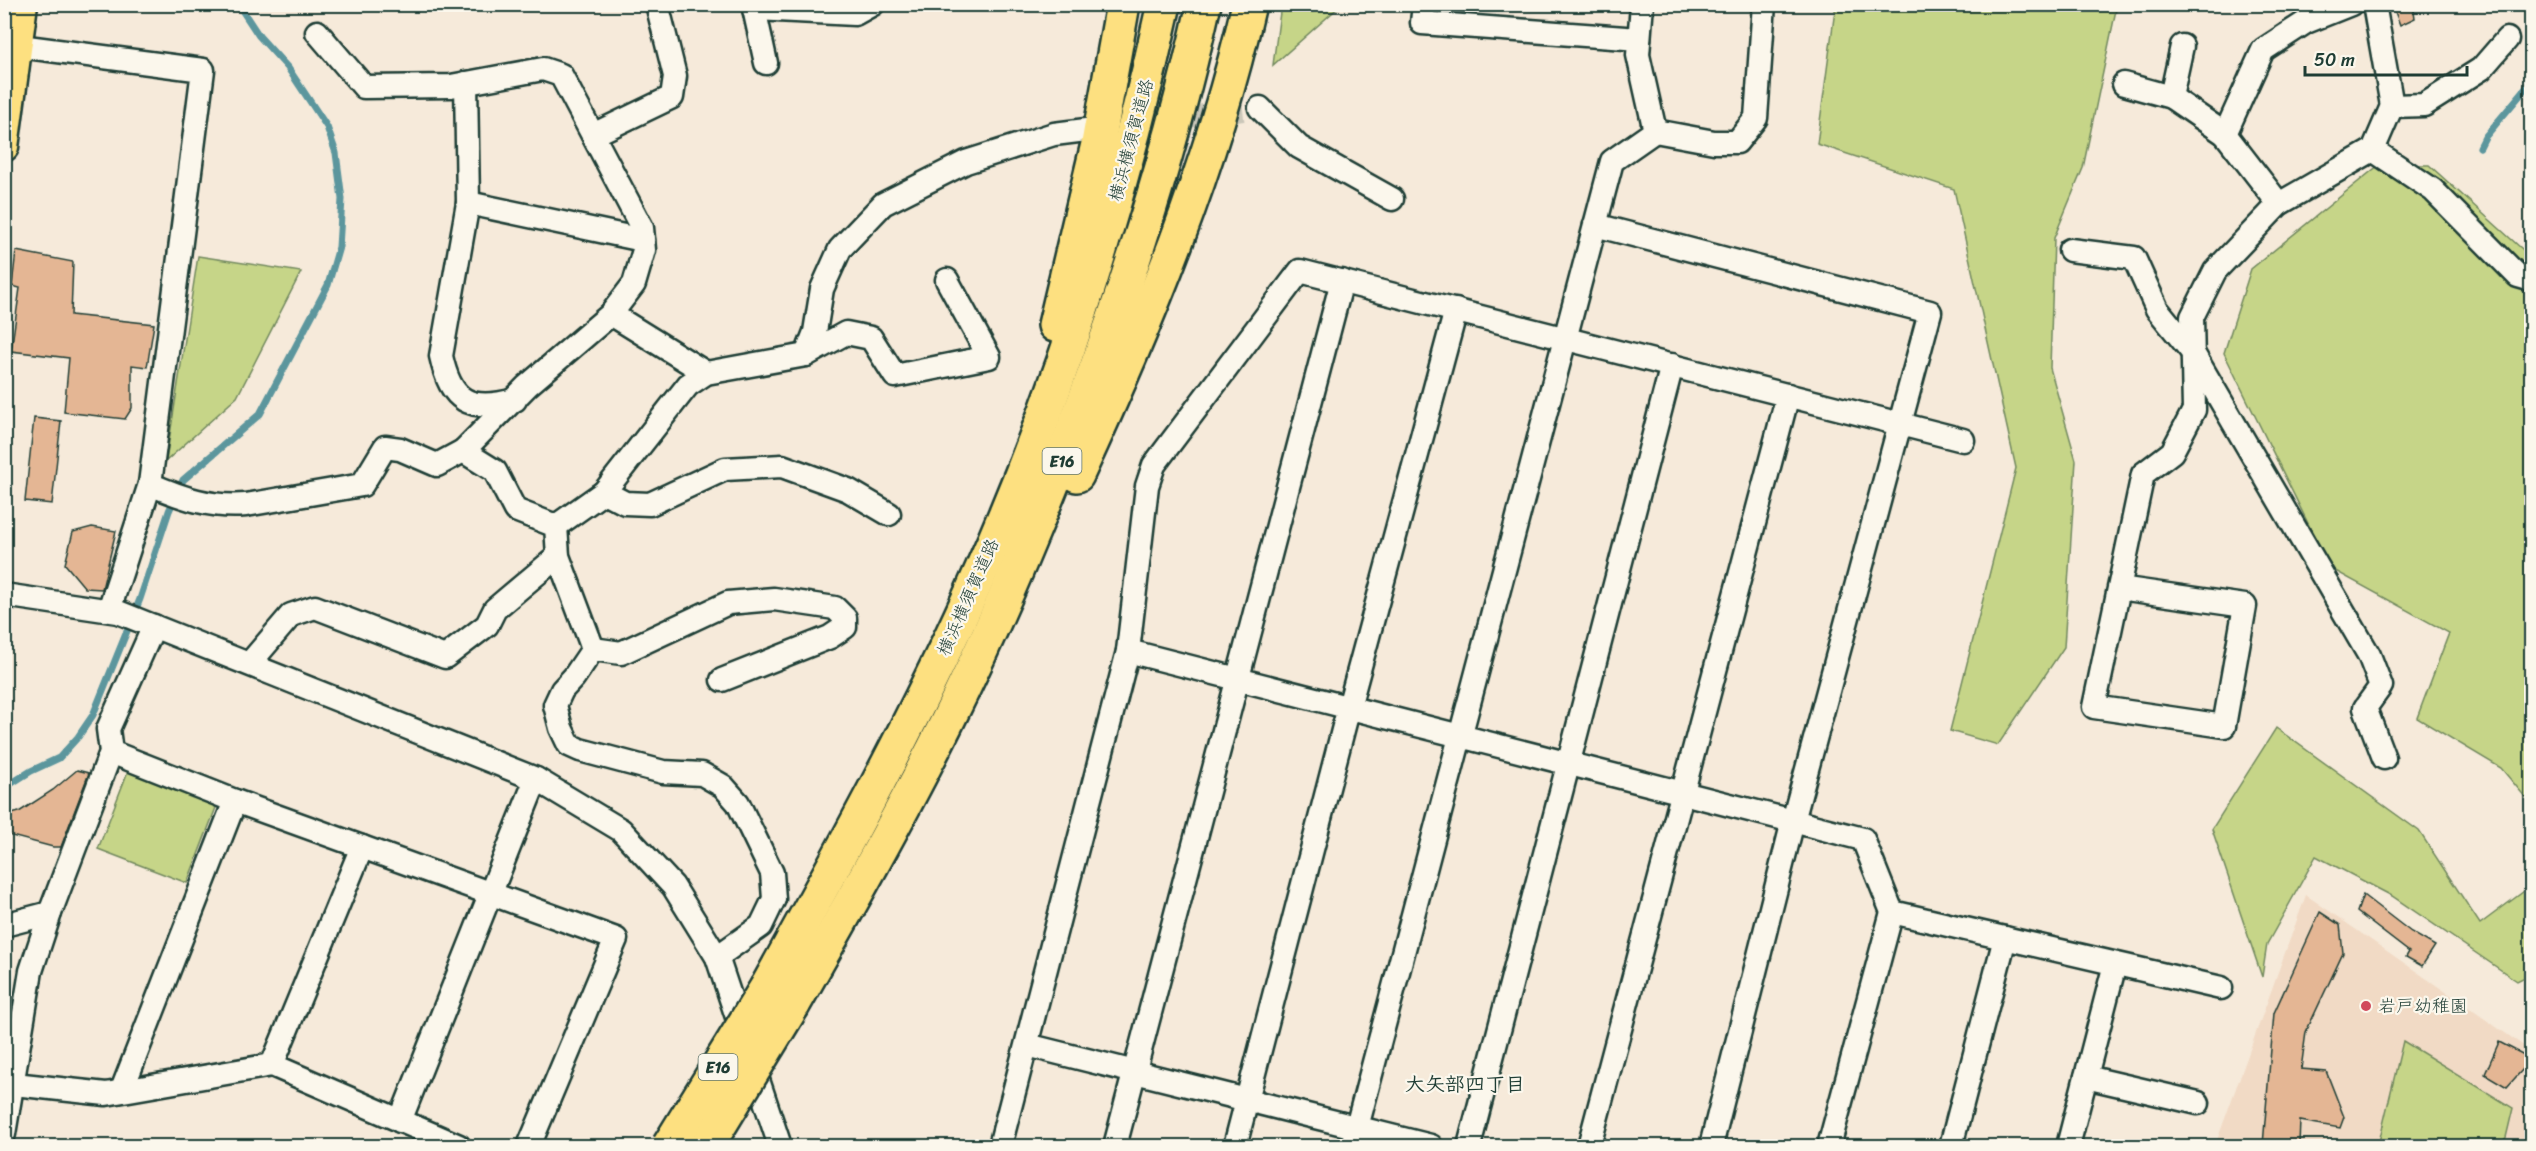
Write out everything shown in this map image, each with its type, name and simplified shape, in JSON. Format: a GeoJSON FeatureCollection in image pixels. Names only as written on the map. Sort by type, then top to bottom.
{"type":"FeatureCollection","features":[{"type":"Feature","properties":{"kind":"highway"},"geometry":{"type":"LineString","coordinates":[[983,568],[1058,315],[1098,144],[1123,4]]}},
{"type":"Feature","properties":{"kind":"highway","name":"横浜横須賀道路"},"geometry":{"type":"LineString","coordinates":[[707,1146],[983,568],[1052,395],[1099,256],[1132,141],[1164,4]]}},
{"type":"Feature","properties":{"kind":"highway","name":"横浜横須賀道路"},"geometry":{"type":"LineString","coordinates":[[669,1146],[857,893],[952,711],[1054,483],[1119,306],[1155,195],[1204,4]]}},
{"type":"Feature","properties":{"kind":"highway"},"geometry":{"type":"LineString","coordinates":[[857,893],[933,782],[965,723],[1106,414],[1183,223],[1214,131],[1250,4]]}},
{"type":"Feature","properties":{"kind":"main road"},"geometry":{"type":"LineString","coordinates":[[4,147],[11,44],[23,4]]}},
{"type":"Feature","properties":{"kind":"street"},"geometry":{"type":"LineString","coordinates":[[593,135],[672,97],[675,76],[657,4]]}},
{"type":"Feature","properties":{"kind":"street"},"geometry":{"type":"LineString","coordinates":[[766,63],[754,7],[855,14],[873,4]]}},
{"type":"Feature","properties":{"kind":"street"},"geometry":{"type":"LineString","coordinates":[[1424,4],[1422,23],[1639,39]]}},
{"type":"Feature","properties":{"kind":"street"},"geometry":{"type":"LineString","coordinates":[[1642,4],[1638,55],[1655,130]]}},
{"type":"Feature","properties":{"kind":"street"},"geometry":{"type":"LineString","coordinates":[[1354,1137],[1612,161],[1655,130],[1714,142],[1737,142],[1756,118],[1764,4]]}},
{"type":"Feature","properties":{"kind":"street"},"geometry":{"type":"LineString","coordinates":[[2225,134],[2263,50],[2306,22],[2351,4]]}},
{"type":"Feature","properties":{"kind":"street"},"geometry":{"type":"LineString","coordinates":[[2119,588],[2245,606],[2224,726],[2094,707],[2119,588],[2143,474],[2172,452],[2194,410],[2192,316],[2215,271],[2279,204],[2373,150],[2392,106],[2374,4]]}},
{"type":"Feature","properties":{"kind":"street"},"geometry":{"type":"LineString","coordinates":[[156,487],[186,500],[228,507],[362,485],[385,447],[400,448],[437,465],[463,451],[527,386],[611,314],[634,284],[644,250],[642,228],[561,75],[543,69],[451,86],[364,87],[317,32]]}},
{"type":"Feature","properties":{"kind":"street"},"geometry":{"type":"LineString","coordinates":[[2392,106],[2424,105],[2481,69],[2507,39]]}},
{"type":"Feature","properties":{"kind":"street"},"geometry":{"type":"LineString","coordinates":[[11,44],[203,70],[156,487],[113,611]]}},
{"type":"Feature","properties":{"kind":"street"},"geometry":{"type":"LineString","coordinates":[[2171,97],[2182,46]]}},
{"type":"Feature","properties":{"kind":"street"},"geometry":{"type":"LineString","coordinates":[[466,83],[468,203],[441,356],[446,376],[456,393],[471,404],[489,407],[515,400]]}},
{"type":"Feature","properties":{"kind":"street"},"geometry":{"type":"LineString","coordinates":[[2124,84],[2171,97],[2225,134],[2279,204]]}},
{"type":"Feature","properties":{"kind":"street"},"geometry":{"type":"LineString","coordinates":[[1260,108],[1299,147],[1392,199]]}},
{"type":"Feature","properties":{"kind":"street"},"geometry":{"type":"LineString","coordinates":[[807,355],[815,332],[822,289],[840,249],[883,204],[966,162],[1054,134],[1086,130]]}},
{"type":"Feature","properties":{"kind":"street"},"geometry":{"type":"LineString","coordinates":[[2373,150],[2433,190],[2518,276],[2532,280]]}},
{"type":"Feature","properties":{"kind":"street"},"geometry":{"type":"LineString","coordinates":[[468,203],[643,240]]}},
{"type":"Feature","properties":{"kind":"street"},"geometry":{"type":"LineString","coordinates":[[1595,225],[1930,312],[1793,822],[1711,1146]]}},
{"type":"Feature","properties":{"kind":"street"},"geometry":{"type":"LineString","coordinates":[[2070,250],[2133,258],[2157,309],[2193,353],[2370,655],[2380,686],[2366,708],[2384,758]]}},
{"type":"Feature","properties":{"kind":"street"},"geometry":{"type":"LineString","coordinates":[[1000,1146],[1128,651],[1147,486],[1154,465],[1300,271],[1964,440]]}},
{"type":"Feature","properties":{"kind":"street"},"geometry":{"type":"LineString","coordinates":[[556,526],[604,492],[688,386],[706,374],[807,355],[846,333],[871,338],[895,376],[989,357],[947,280]]}},
{"type":"Feature","properties":{"kind":"street"},"geometry":{"type":"LineString","coordinates":[[1115,1146],[1342,281]]}},
{"type":"Feature","properties":{"kind":"street"},"geometry":{"type":"LineString","coordinates":[[1235,1146],[1349,707],[1456,310]]}},
{"type":"Feature","properties":{"kind":"street"},"geometry":{"type":"LineString","coordinates":[[611,314],[706,374]]}},
{"type":"Feature","properties":{"kind":"street"},"geometry":{"type":"LineString","coordinates":[[1469,1146],[1672,365]]}},
{"type":"Feature","properties":{"kind":"street"},"geometry":{"type":"LineString","coordinates":[[1589,1146],[1788,395]]}},
{"type":"Feature","properties":{"kind":"street"},"geometry":{"type":"LineString","coordinates":[[463,451],[495,471],[515,510],[556,526]]}},
{"type":"Feature","properties":{"kind":"street"},"geometry":{"type":"LineString","coordinates":[[604,492],[625,503],[650,504],[725,469],[782,466],[848,490],[889,514]]}},
{"type":"Feature","properties":{"kind":"street"},"geometry":{"type":"LineString","coordinates":[[556,526],[558,556],[593,649]]}},
{"type":"Feature","properties":{"kind":"street"},"geometry":{"type":"LineString","coordinates":[[250,663],[291,615],[315,608],[445,657],[486,625],[495,609],[558,556]]}},
{"type":"Feature","properties":{"kind":"street"},"geometry":{"type":"LineString","coordinates":[[4,595],[113,611],[148,624],[536,779],[621,830],[673,886],[717,957],[780,1146]]}},
{"type":"Feature","properties":{"kind":"street"},"geometry":{"type":"LineString","coordinates":[[593,649],[621,653],[728,603],[774,599],[835,608],[845,618],[845,627],[830,638],[722,680]]}},
{"type":"Feature","properties":{"kind":"street"},"geometry":{"type":"LineString","coordinates":[[4,1134],[31,971],[50,913],[111,752],[108,729],[148,624]]}},
{"type":"Feature","properties":{"kind":"street"},"geometry":{"type":"LineString","coordinates":[[593,649],[562,690],[555,705],[561,728],[569,745],[663,772],[702,774],[723,786],[738,803],[771,873],[774,899],[761,926],[717,957]]}},
{"type":"Feature","properties":{"kind":"street"},"geometry":{"type":"LineString","coordinates":[[1128,651],[1863,839],[1892,912],[1829,1146]]}},
{"type":"Feature","properties":{"kind":"street"},"geometry":{"type":"LineString","coordinates":[[111,752],[235,801],[616,939],[529,1146]]}},
{"type":"Feature","properties":{"kind":"street"},"geometry":{"type":"LineString","coordinates":[[400,1121],[536,779]]}},
{"type":"Feature","properties":{"kind":"street"},"geometry":{"type":"LineString","coordinates":[[122,1090],[235,801]]}},
{"type":"Feature","properties":{"kind":"street"},"geometry":{"type":"LineString","coordinates":[[272,1065],[362,847]]}},
{"type":"Feature","properties":{"kind":"street"},"geometry":{"type":"LineString","coordinates":[[1892,912],[2221,988]]}},
{"type":"Feature","properties":{"kind":"street"},"geometry":{"type":"LineString","coordinates":[[4,925],[50,913]]}},
{"type":"Feature","properties":{"kind":"street"},"geometry":{"type":"LineString","coordinates":[[1950,1146],[2005,938]]}},
{"type":"Feature","properties":{"kind":"street"},"geometry":{"type":"LineString","coordinates":[[2068,1146],[2115,964]]}},
{"type":"Feature","properties":{"kind":"street"},"geometry":{"type":"LineString","coordinates":[[1027,1045],[1247,1100],[1354,1137],[1431,1146]]}},
{"type":"Feature","properties":{"kind":"street"},"geometry":{"type":"LineString","coordinates":[[14,1084],[106,1094],[272,1065],[459,1146]]}},
{"type":"Feature","properties":{"kind":"street"},"geometry":{"type":"LineString","coordinates":[[2086,1077],[2198,1103]]}},
{"type":"Feature","properties":{"kind":"shaded area","name":"岩戸幼稚園"},"geometry":{"type":"Polygon","coordinates":[[[2306,895],[2531,1051],[2531,1113],[2523,1146],[2215,1146],[2306,895]]]}},
{"type":"Feature","properties":{"kind":"green space"},"geometry":{"type":"Polygon","coordinates":[[[1281,5],[1341,5],[1273,65],[1281,5]]]}},
{"type":"Feature","properties":{"kind":"green space"},"geometry":{"type":"Polygon","coordinates":[[[1844,5],[2117,5],[2083,168],[2054,238],[2050,368],[2076,460],[2064,647],[1998,745],[1950,731],[2016,468],[1954,189],[1817,144],[1835,10],[1844,5]]]}},
{"type":"Feature","properties":{"kind":"green space"},"geometry":{"type":"Polygon","coordinates":[[[2379,165],[2429,165],[2531,257],[2531,804],[2501,768],[2417,718],[2449,633],[2330,568],[2224,353],[2251,269],[2379,165]]]}},
{"type":"Feature","properties":{"kind":"green space"},"geometry":{"type":"Polygon","coordinates":[[[198,256],[301,272],[237,397],[166,461],[198,256]]]}},
{"type":"Feature","properties":{"kind":"green space"},"geometry":{"type":"Polygon","coordinates":[[[2276,728],[2419,831],[2480,924],[2531,886],[2531,974],[2517,981],[2392,896],[2316,856],[2267,944],[2262,977],[2212,829],[2276,728]]]}},
{"type":"Feature","properties":{"kind":"green space"},"geometry":{"type":"Polygon","coordinates":[[[128,771],[217,805],[187,883],[98,849],[128,771]]]}},
{"type":"Feature","properties":{"kind":"green space"},"geometry":{"type":"Polygon","coordinates":[[[2403,1041],[2513,1108],[2504,1146],[2378,1146],[2403,1041]]]}},
{"type":"Feature","properties":{"kind":"building"},"geometry":{"type":"Polygon","coordinates":[[[2392,4],[2413,4],[2415,18],[2400,25],[2392,4]]]}},
{"type":"Feature","properties":{"kind":"building"},"geometry":{"type":"Polygon","coordinates":[[[16,251],[73,262],[71,315],[154,324],[147,367],[132,365],[132,408],[125,419],[64,412],[69,358],[11,351],[20,288],[12,286],[16,251]]]}},
{"type":"Feature","properties":{"kind":"building"},"geometry":{"type":"Polygon","coordinates":[[[34,418],[61,421],[52,504],[25,501],[34,418]]]}},
{"type":"Feature","properties":{"kind":"building"},"geometry":{"type":"Polygon","coordinates":[[[92,527],[116,531],[102,589],[85,588],[65,564],[73,532],[92,527]]]}},
{"type":"Feature","properties":{"kind":"building"},"geometry":{"type":"Polygon","coordinates":[[[77,770],[89,773],[61,847],[4,834],[4,816],[19,812],[53,790],[77,770]]]}},
{"type":"Feature","properties":{"kind":"building"},"geometry":{"type":"Polygon","coordinates":[[[2363,895],[2411,932],[2435,946],[2422,966],[2406,957],[2409,952],[2357,912],[2363,895]]]}},
{"type":"Feature","properties":{"kind":"building"},"geometry":{"type":"Polygon","coordinates":[[[2320,912],[2340,925],[2343,953],[2306,1032],[2301,1069],[2326,1071],[2344,1117],[2340,1128],[2300,1121],[2299,1144],[2263,1145],[2274,1013],[2320,912]]]}},
{"type":"Feature","properties":{"kind":"building"},"geometry":{"type":"Polygon","coordinates":[[[2499,1042],[2532,1059],[2507,1087],[2485,1074],[2499,1042]]]}},
{"type":"Feature","properties":{"kind":"waterway"},"geometry":{"type":"LineString","coordinates":[[4,788],[31,771],[59,758],[78,737],[93,715],[140,599],[169,511],[183,480],[260,414],[328,285],[339,247],[342,199],[336,153],[327,127],[288,68],[259,36],[238,4]]}},
{"type":"Feature","properties":{"kind":"waterway"},"geometry":{"type":"LineString","coordinates":[[2480,147],[2485,137],[2532,81]]}},
{"type":"Feature","properties":{"kind":"tunnel"},"geometry":{"type":"LineString","coordinates":[[1123,125],[1260,108]]}},
{"type":"Feature","properties":{"kind":"place","name":"岩戸幼稚園"},"geometry":{"type":"Point","coordinates":[2366,1006]}},
{"type":"Feature","properties":{"kind":"district","name":"大矢部四丁目"},"geometry":{"type":"Point","coordinates":[1465,1084]}}]}
